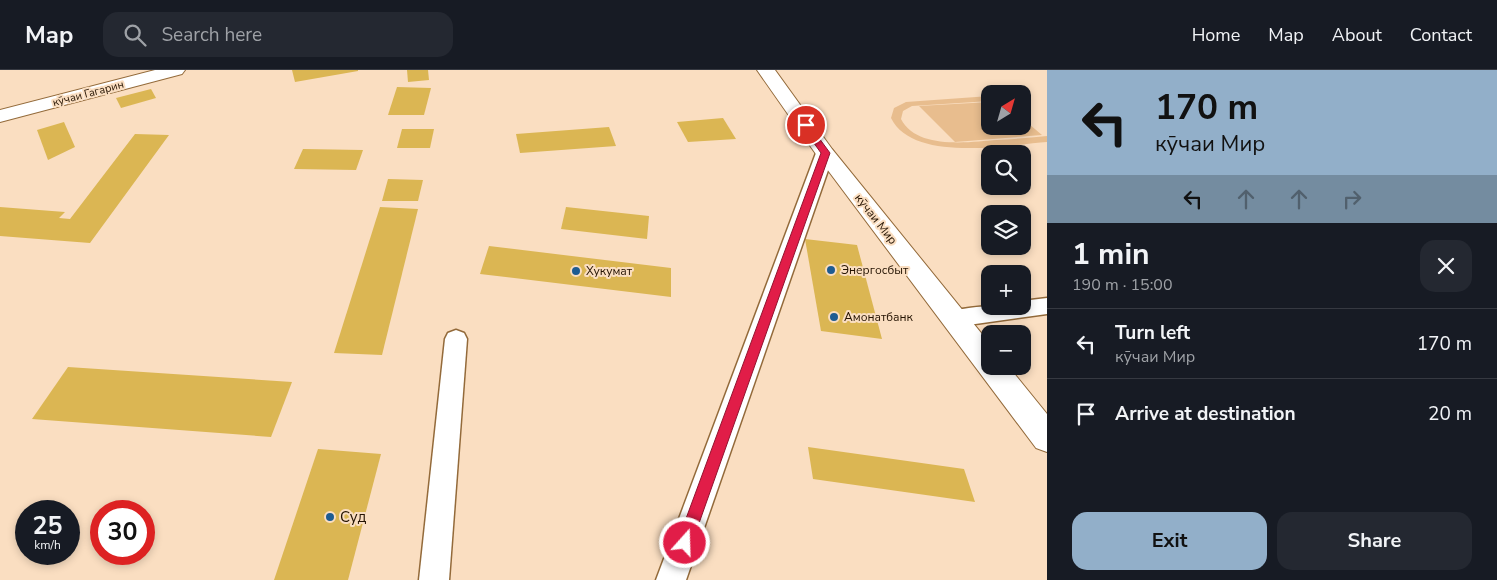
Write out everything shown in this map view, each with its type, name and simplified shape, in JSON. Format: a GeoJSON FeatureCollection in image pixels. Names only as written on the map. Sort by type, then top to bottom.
{"type":"FeatureCollection","features":[{"type":"Feature","properties":{"kind":"street","name":"кӯчаи Гагарин"},"geometry":{"type":"LineString","coordinates":[[0,116],[176,70]]}},
{"type":"Feature","properties":{"kind":"street","name":"кӯчаи Мир"},"geometry":{"type":"LineString","coordinates":[[766,70],[825,153],[981,353]]}},
{"type":"Feature","properties":{"kind":"street"},"geometry":{"type":"LineString","coordinates":[[672,580],[825,153]]}},
{"type":"Feature","properties":{"kind":"street"},"geometry":{"type":"LineString","coordinates":[[954,319],[1047,306]]}},
{"type":"Feature","properties":{"kind":"street"},"geometry":{"type":"LineString","coordinates":[[434,580],[456,339]]}},
{"type":"Feature","properties":{"kind":"street","name":"кӯчаи Мир"},"geometry":{"type":"LineString","coordinates":[[998,375],[1047,438]]}},
{"type":"Feature","properties":{"kind":"shaded area"},"geometry":{"type":"Polygon","coordinates":[[[981,97],[981,102],[912,106],[903,111],[901,119],[909,129],[919,136],[931,140],[972,142],[1047,136],[1047,142],[1016,145],[981,145],[981,148],[962,148],[939,146],[919,141],[902,132],[891,118],[894,108],[906,102],[981,97]]]}},
{"type":"Feature","properties":{"kind":"shaded area"},"geometry":{"type":"Polygon","coordinates":[[[981,103],[981,135],[1031,135],[1031,126],[1042,135],[955,142],[919,106],[981,103]]]}},
{"type":"Feature","properties":{"kind":"building"},"geometry":{"type":"Polygon","coordinates":[[[292,70],[358,70],[358,71],[295,82],[292,70]]]}},
{"type":"Feature","properties":{"kind":"building"},"geometry":{"type":"Polygon","coordinates":[[[407,70],[428,70],[429,80],[408,82],[407,70]]]}},
{"type":"Feature","properties":{"kind":"building"},"geometry":{"type":"Polygon","coordinates":[[[397,87],[431,88],[424,115],[388,115],[397,87]]]}},
{"type":"Feature","properties":{"kind":"building"},"geometry":{"type":"Polygon","coordinates":[[[151,89],[156,98],[121,108],[116,98],[151,89]]]}},
{"type":"Feature","properties":{"kind":"building"},"geometry":{"type":"Polygon","coordinates":[[[723,118],[736,139],[688,142],[677,122],[723,118]]]}},
{"type":"Feature","properties":{"kind":"building"},"geometry":{"type":"Polygon","coordinates":[[[64,122],[75,147],[48,160],[37,130],[64,122]]]}},
{"type":"Feature","properties":{"kind":"building"},"geometry":{"type":"Polygon","coordinates":[[[609,127],[616,146],[520,153],[516,134],[609,127]]]}},
{"type":"Feature","properties":{"kind":"building"},"geometry":{"type":"Polygon","coordinates":[[[402,129],[434,129],[430,148],[397,148],[402,129]]]}},
{"type":"Feature","properties":{"kind":"building"},"geometry":{"type":"Polygon","coordinates":[[[135,134],[169,135],[90,243],[0,236],[0,207],[65,212],[59,218],[70,219],[135,134]]]}},
{"type":"Feature","properties":{"kind":"building"},"geometry":{"type":"Polygon","coordinates":[[[303,149],[363,150],[356,170],[294,169],[303,149]]]}},
{"type":"Feature","properties":{"kind":"building"},"geometry":{"type":"Polygon","coordinates":[[[388,179],[423,180],[418,201],[382,201],[388,179]]]}},
{"type":"Feature","properties":{"kind":"building"},"geometry":{"type":"Polygon","coordinates":[[[380,207],[418,209],[382,355],[334,353],[380,207]]]}},
{"type":"Feature","properties":{"kind":"building"},"geometry":{"type":"Polygon","coordinates":[[[566,207],[649,216],[647,239],[561,229],[566,207]]]}},
{"type":"Feature","properties":{"kind":"building"},"geometry":{"type":"Polygon","coordinates":[[[805,239],[857,245],[882,339],[821,331],[805,239]]]}},
{"type":"Feature","properties":{"kind":"building","name":"Хукумат"},"geometry":{"type":"Polygon","coordinates":[[[489,246],[671,268],[671,297],[480,274],[489,246]]]}},
{"type":"Feature","properties":{"kind":"building"},"geometry":{"type":"Polygon","coordinates":[[[68,367],[292,382],[271,437],[32,419],[68,367]]]}},
{"type":"Feature","properties":{"kind":"building"},"geometry":{"type":"Polygon","coordinates":[[[808,447],[964,469],[975,502],[813,479],[808,447]]]}},
{"type":"Feature","properties":{"kind":"building","name":"Суд"},"geometry":{"type":"Polygon","coordinates":[[[318,449],[381,454],[348,580],[274,580],[318,449]]]}},
{"type":"Feature","properties":{"kind":"place","name":"Энергосбыт"},"geometry":{"type":"Point","coordinates":[831,270]}},
{"type":"Feature","properties":{"kind":"place","name":"Хукумат"},"geometry":{"type":"Point","coordinates":[576,271]}},
{"type":"Feature","properties":{"kind":"place","name":"Амонатбанк"},"geometry":{"type":"Point","coordinates":[834,317]}},
{"type":"Feature","properties":{"kind":"place","name":"Суд"},"geometry":{"type":"Point","coordinates":[330,517]}},
{"type":"Feature","properties":{"kind":"route"},"geometry":{"type":"LineString","coordinates":[[685,543],[825,153],[806,125]]}}]}
